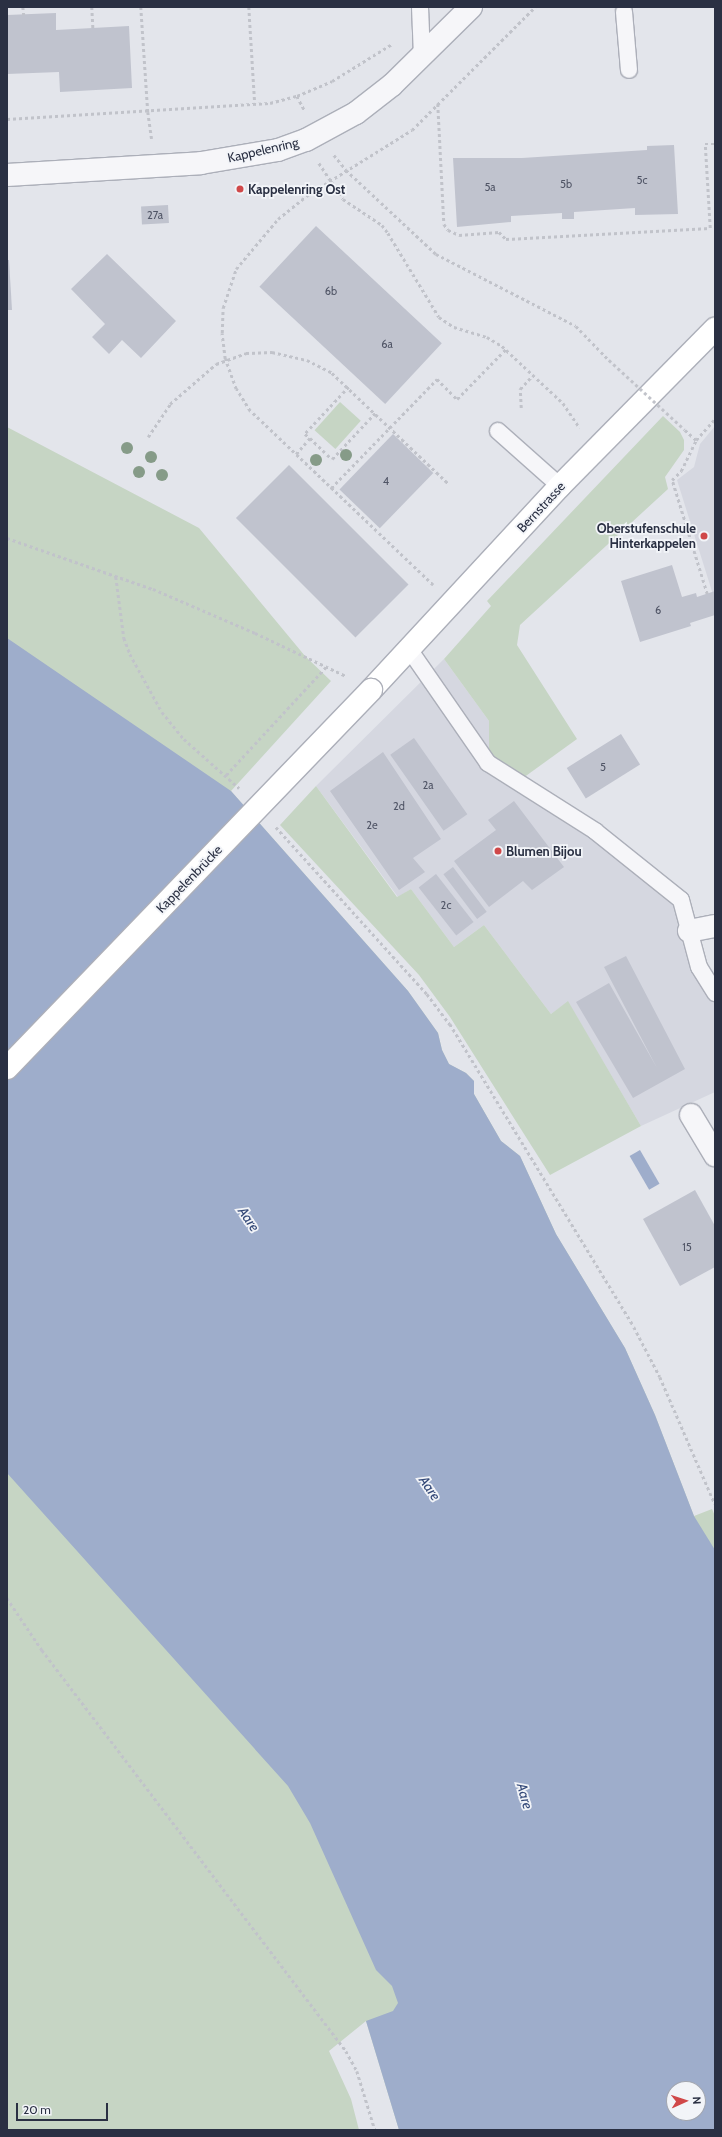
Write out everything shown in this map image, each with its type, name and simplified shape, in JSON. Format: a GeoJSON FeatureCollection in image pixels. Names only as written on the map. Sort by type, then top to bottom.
{"type":"FeatureCollection","features":[{"type":"Feature","properties":{"kind":"main road","name":"Bernstrasse"},"geometry":{"type":"LineString","coordinates":[[371,690],[560,486],[715,328]]}},
{"type":"Feature","properties":{"kind":"main road","name":"Kappelenbrücke"},"geometry":{"type":"LineString","coordinates":[[7,1068],[371,690]]}},
{"type":"Feature","properties":{"kind":"street","name":"Kappelenring"},"geometry":{"type":"LineString","coordinates":[[7,175],[157,168],[240,157],[278,150],[311,137],[356,113],[392,85],[471,7]]}},
{"type":"Feature","properties":{"kind":"street"},"geometry":{"type":"LineString","coordinates":[[690,931],[715,926]]}},
{"type":"Feature","properties":{"kind":"street"},"geometry":{"type":"LineString","coordinates":[[691,1115],[715,1156]]}},
{"type":"Feature","properties":{"kind":"lane"},"geometry":{"type":"LineString","coordinates":[[420,7],[422,56]]}},
{"type":"Feature","properties":{"kind":"lane"},"geometry":{"type":"LineString","coordinates":[[624,12],[630,70]]}},
{"type":"Feature","properties":{"kind":"lane"},"geometry":{"type":"LineString","coordinates":[[498,431],[560,486]]}},
{"type":"Feature","properties":{"kind":"lane"},"geometry":{"type":"LineString","coordinates":[[409,649],[488,763],[594,831],[681,900],[699,967],[715,993]]}},
{"type":"Feature","properties":{"kind":"path"},"geometry":{"type":"LineString","coordinates":[[23,7],[24,15]]}},
{"type":"Feature","properties":{"kind":"path"},"geometry":{"type":"LineString","coordinates":[[92,7],[93,28]]}},
{"type":"Feature","properties":{"kind":"path"},"geometry":{"type":"LineString","coordinates":[[141,7],[148,112],[157,168]]}},
{"type":"Feature","properties":{"kind":"path"},"geometry":{"type":"LineString","coordinates":[[249,7],[255,104]]}},
{"type":"Feature","properties":{"kind":"path"},"geometry":{"type":"LineString","coordinates":[[451,603],[250,411],[236,389],[225,359],[222,333],[223,308],[236,269],[278,219],[329,181],[412,130],[535,7]]}},
{"type":"Feature","properties":{"kind":"path"},"geometry":{"type":"LineString","coordinates":[[7,119],[148,112],[255,104],[297,96],[364,63],[421,25]]}},
{"type":"Feature","properties":{"kind":"path"},"geometry":{"type":"LineString","coordinates":[[297,96],[311,137],[329,181],[351,206],[373,219],[388,233],[440,317],[454,327],[487,337],[506,349],[563,403],[594,451]]}},
{"type":"Feature","properties":{"kind":"path"},"geometry":{"type":"LineString","coordinates":[[438,104],[444,224],[448,230],[459,235],[499,232],[506,239],[710,228],[705,144],[715,144]]}},
{"type":"Feature","properties":{"kind":"path"},"geometry":{"type":"LineString","coordinates":[[311,137],[436,254],[576,326],[609,360],[696,440]]}},
{"type":"Feature","properties":{"kind":"path"},"geometry":{"type":"LineString","coordinates":[[330,488],[437,379],[457,399],[506,349]]}},
{"type":"Feature","properties":{"kind":"path"},"geometry":{"type":"LineString","coordinates":[[148,438],[170,404],[189,386],[225,359],[254,352],[290,355],[324,368],[349,387],[448,483]]}},
{"type":"Feature","properties":{"kind":"path"},"geometry":{"type":"LineString","coordinates":[[521,408],[520,389],[533,375]]}},
{"type":"Feature","properties":{"kind":"path"},"geometry":{"type":"LineString","coordinates":[[349,387],[305,434],[332,459],[375,413]]}},
{"type":"Feature","properties":{"kind":"path"},"geometry":{"type":"LineString","coordinates":[[707,594],[672,480],[681,471],[696,440],[715,419]]}},
{"type":"Feature","properties":{"kind":"path"},"geometry":{"type":"LineString","coordinates":[[296,454],[310,438]]}},
{"type":"Feature","properties":{"kind":"path"},"geometry":{"type":"LineString","coordinates":[[7,538],[153,589],[327,666],[371,690]]}},
{"type":"Feature","properties":{"kind":"path"},"geometry":{"type":"LineString","coordinates":[[389,543],[392,540]]}},
{"type":"Feature","properties":{"kind":"path"},"geometry":{"type":"LineString","coordinates":[[116,577],[124,638],[133,660],[176,730],[241,790]]}},
{"type":"Feature","properties":{"kind":"path"},"geometry":{"type":"LineString","coordinates":[[226,775],[327,666]]}},
{"type":"Feature","properties":{"kind":"path"},"geometry":{"type":"LineString","coordinates":[[272,823],[427,994],[450,1024],[634,1327],[660,1377],[715,1504]]}},
{"type":"Feature","properties":{"kind":"path"},"geometry":{"type":"LineString","coordinates":[[7,1598],[42,1650],[346,2051],[357,2072],[375,2130]]}},
{"type":"Feature","properties":{"kind":"shaded area","name":"Oberstufenschule Hinterkappelen"},"geometry":{"type":"Polygon","coordinates":[[[715,426],[715,601],[677,480],[694,467],[700,444],[715,426]]]}},
{"type":"Feature","properties":{"kind":"shaded area"},"geometry":{"type":"Polygon","coordinates":[[[444,659],[489,721],[489,756],[673,900],[692,972],[715,1003],[715,1092],[641,1126],[568,1002],[551,1014],[484,925],[454,947],[411,889],[398,897],[316,786],[444,659]]]}},
{"type":"Feature","properties":{"kind":"green space"},"geometry":{"type":"Polygon","coordinates":[[[340,402],[361,421],[335,449],[315,430],[340,402]]]}},
{"type":"Feature","properties":{"kind":"green space"},"geometry":{"type":"Polygon","coordinates":[[[663,416],[680,432],[684,440],[684,450],[665,477],[668,489],[520,625],[517,645],[577,739],[523,778],[489,756],[489,721],[444,659],[491,606],[487,601],[663,416]]]}},
{"type":"Feature","properties":{"kind":"green space"},"geometry":{"type":"Polygon","coordinates":[[[7,427],[199,528],[305,656],[331,681],[231,791],[408,991],[438,1033],[442,1050],[449,1064],[466,1073],[474,1081],[474,1094],[501,1141],[520,1156],[556,1234],[625,1348],[655,1415],[694,1516],[712,1509],[715,1516],[715,2130],[399,2130],[366,2021],[329,2051],[351,2099],[359,2130],[7,2130],[7,427]]]}},
{"type":"Feature","properties":{"kind":"green space"},"geometry":{"type":"Polygon","coordinates":[[[316,786],[397,897],[411,889],[454,947],[484,925],[551,1014],[568,1001],[641,1126],[550,1175],[450,1017],[419,975],[280,825],[316,786]]]}},
{"type":"Feature","properties":{"kind":"water","name":"Aare"},"geometry":{"type":"Polygon","coordinates":[[[7,638],[231,791],[408,991],[438,1033],[442,1050],[449,1064],[466,1073],[474,1081],[474,1094],[501,1141],[520,1156],[556,1234],[625,1348],[655,1415],[694,1516],[715,1550],[715,2130],[399,2130],[366,2021],[393,2011],[398,2003],[392,1986],[376,1970],[310,1823],[288,1786],[7,1473],[7,638]]]}},
{"type":"Feature","properties":{"kind":"water"},"geometry":{"type":"Polygon","coordinates":[[[640,1150],[660,1184],[649,1190],[630,1156],[640,1150]]]}},
{"type":"Feature","properties":{"kind":"building"},"geometry":{"type":"Polygon","coordinates":[[[56,13],[56,30],[129,26],[132,88],[60,92],[59,72],[7,74],[7,15],[56,13]]]}},
{"type":"Feature","properties":{"kind":"building"},"geometry":{"type":"Polygon","coordinates":[[[674,145],[678,214],[635,215],[635,208],[574,212],[574,219],[562,219],[562,213],[511,216],[511,222],[457,227],[453,158],[522,158],[647,150],[647,146],[674,145]]]}},
{"type":"Feature","properties":{"kind":"building"},"geometry":{"type":"Polygon","coordinates":[[[168,205],[169,223],[142,224],[141,206],[168,205]]]}},
{"type":"Feature","properties":{"kind":"building"},"geometry":{"type":"Polygon","coordinates":[[[316,226],[442,343],[385,404],[259,287],[316,226]]]}},
{"type":"Feature","properties":{"kind":"building"},"geometry":{"type":"Polygon","coordinates":[[[107,254],[176,321],[141,358],[122,340],[109,354],[92,337],[105,324],[71,289],[107,254]]]}},
{"type":"Feature","properties":{"kind":"building"},"geometry":{"type":"Polygon","coordinates":[[[7,260],[9,260],[12,310],[7,310],[7,260]]]}},
{"type":"Feature","properties":{"kind":"building"},"geometry":{"type":"Polygon","coordinates":[[[393,434],[433,473],[380,528],[340,489],[393,434]]]}},
{"type":"Feature","properties":{"kind":"building"},"geometry":{"type":"Polygon","coordinates":[[[289,465],[409,585],[355,638],[236,518],[289,465]]]}},
{"type":"Feature","properties":{"kind":"building"},"geometry":{"type":"Polygon","coordinates":[[[672,565],[682,597],[696,593],[697,597],[715,591],[715,615],[690,623],[691,626],[640,642],[621,581],[672,565]]]}},
{"type":"Feature","properties":{"kind":"building"},"geometry":{"type":"Polygon","coordinates":[[[621,734],[640,765],[586,798],[567,768],[621,734]]]}},
{"type":"Feature","properties":{"kind":"building"},"geometry":{"type":"Polygon","coordinates":[[[414,738],[467,814],[444,831],[390,755],[414,738]]]}},
{"type":"Feature","properties":{"kind":"building"},"geometry":{"type":"Polygon","coordinates":[[[383,752],[441,839],[413,858],[425,872],[399,890],[330,791],[383,752]]]}},
{"type":"Feature","properties":{"kind":"building"},"geometry":{"type":"Polygon","coordinates":[[[514,801],[564,867],[532,890],[523,881],[489,907],[454,861],[496,830],[488,820],[514,801]]]}},
{"type":"Feature","properties":{"kind":"building"},"geometry":{"type":"Polygon","coordinates":[[[453,867],[487,912],[477,919],[443,874],[453,867]]]}},
{"type":"Feature","properties":{"kind":"building"},"geometry":{"type":"Polygon","coordinates":[[[436,874],[474,922],[456,936],[419,888],[436,874]]]}},
{"type":"Feature","properties":{"kind":"building"},"geometry":{"type":"Polygon","coordinates":[[[626,956],[685,1069],[633,1098],[576,1002],[609,983],[657,1068],[604,967],[626,956]]]}},
{"type":"Feature","properties":{"kind":"building"},"geometry":{"type":"Polygon","coordinates":[[[695,1190],[715,1226],[715,1267],[680,1286],[643,1219],[695,1190]]]}},
{"type":"Feature","properties":{"kind":"place","name":"Kappelenring Ost"},"geometry":{"type":"Point","coordinates":[240,189]}},
{"type":"Feature","properties":{"kind":"place","name":"Oberstufenschule Hinterkappelen"},"geometry":{"type":"Point","coordinates":[704,536]}},
{"type":"Feature","properties":{"kind":"place","name":"Blumen Bijou"},"geometry":{"type":"Point","coordinates":[498,851]}}]}
